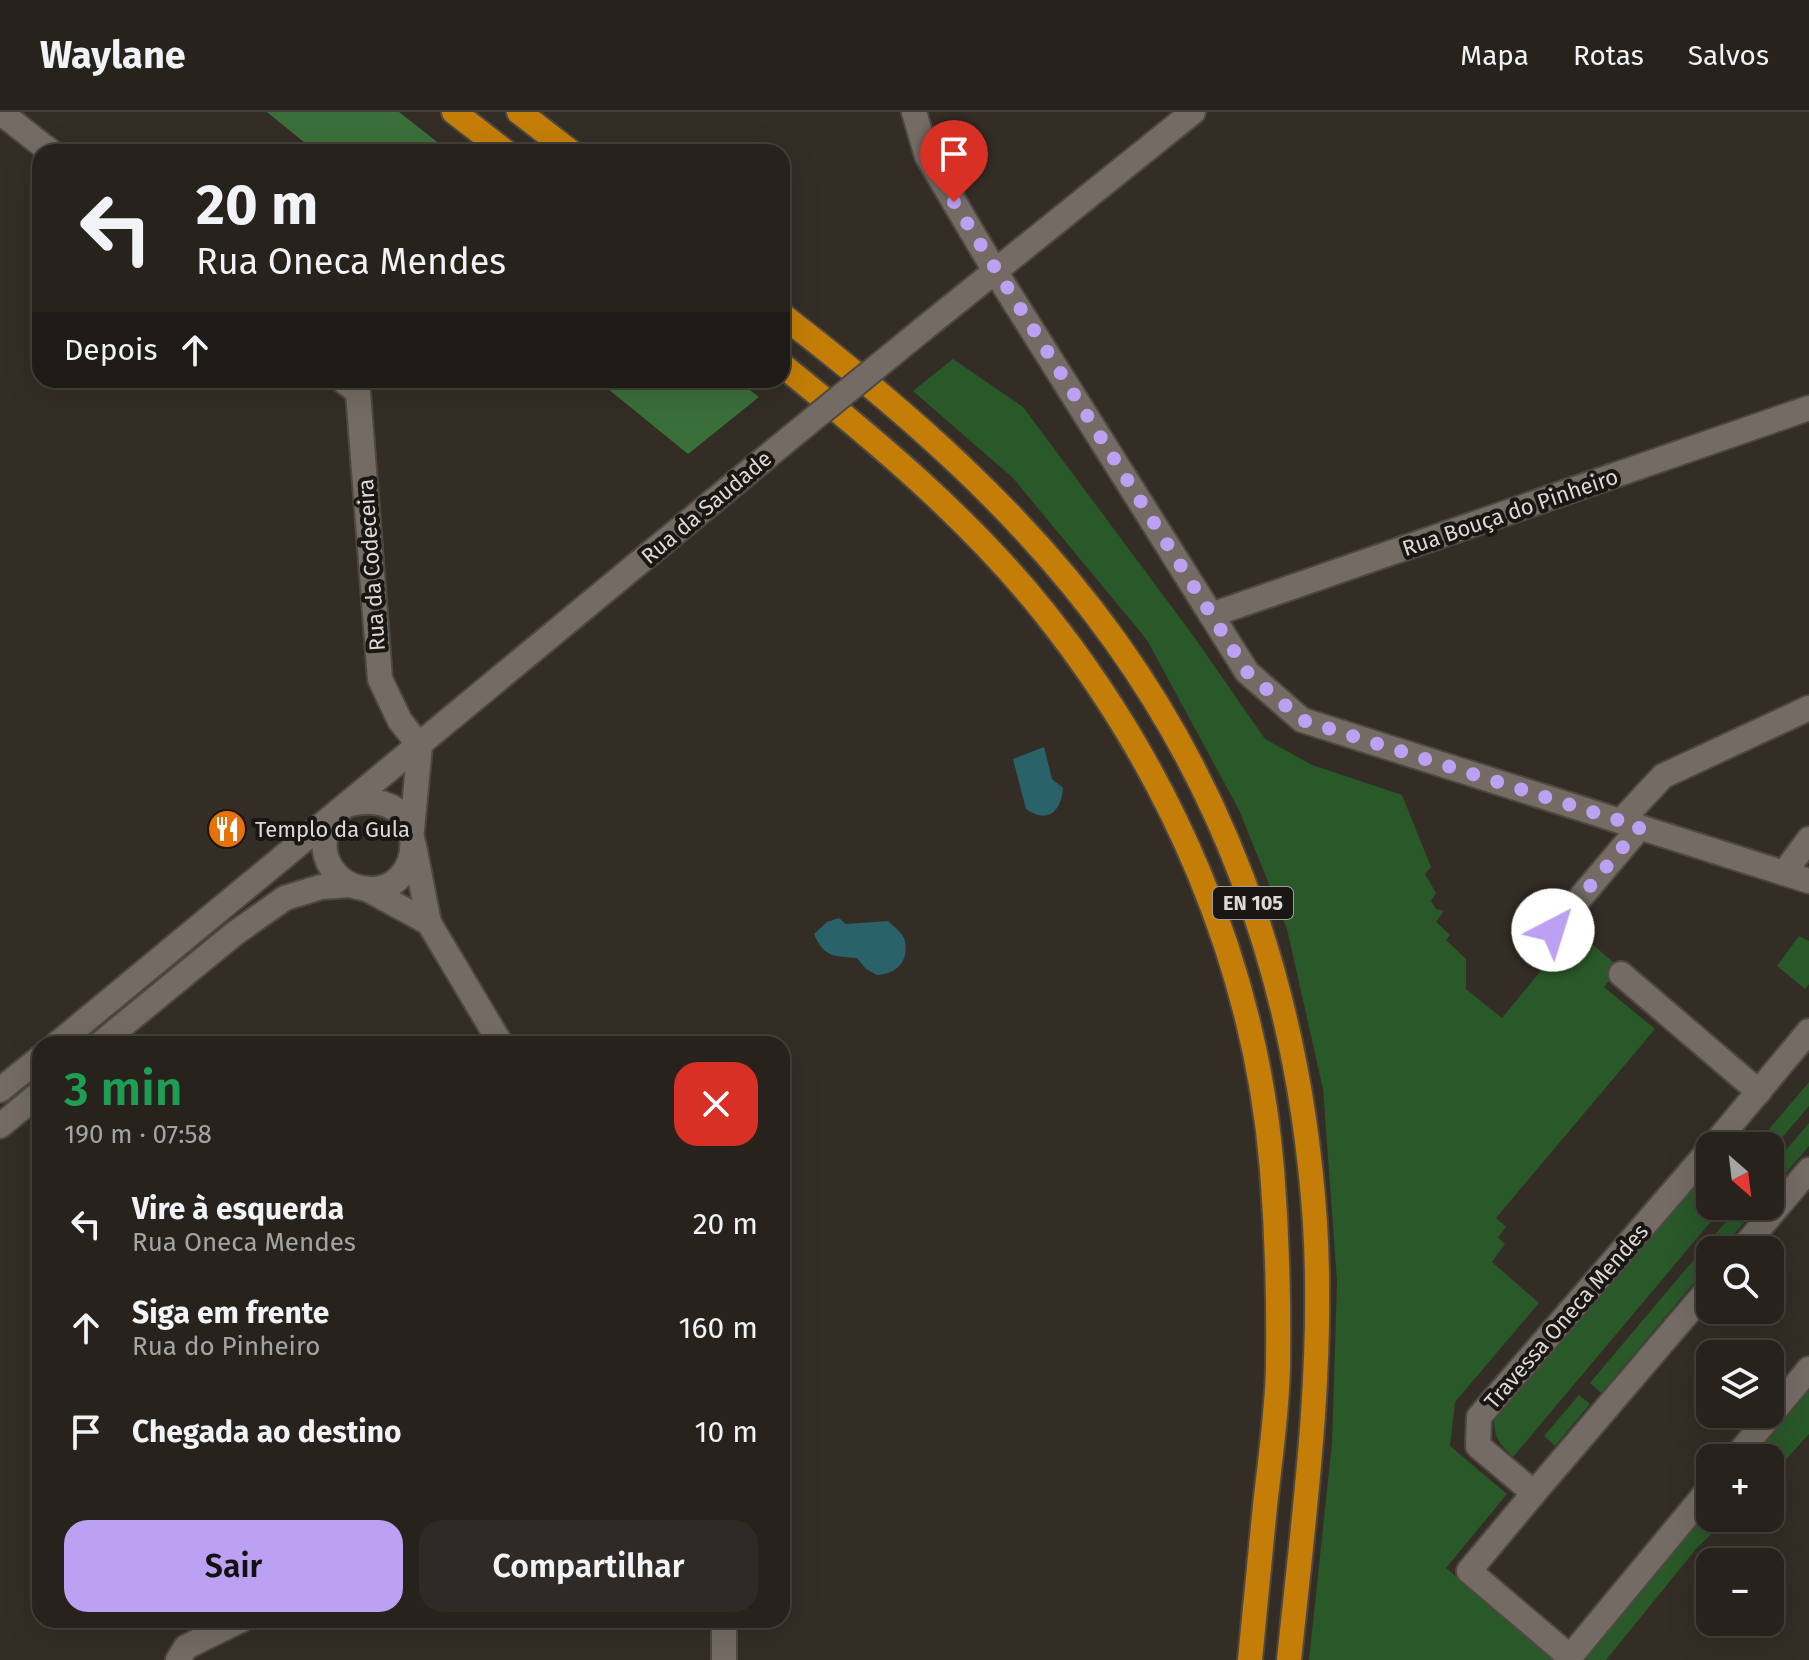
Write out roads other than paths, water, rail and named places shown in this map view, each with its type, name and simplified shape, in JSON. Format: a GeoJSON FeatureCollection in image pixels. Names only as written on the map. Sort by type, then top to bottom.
{"type":"FeatureCollection","features":[{"type":"Feature","properties":{"kind":"highway"},"geometry":{"type":"LineString","coordinates":[[454,112],[496,144]]}},
{"type":"Feature","properties":{"kind":"highway"},"geometry":{"type":"LineString","coordinates":[[519,112],[561,144]]}},
{"type":"Feature","properties":{"kind":"highway","name":"EN 105"},"geometry":{"type":"LineString","coordinates":[[790,321],[891,401],[943,449],[1000,505],[1079,594],[1116,642],[1180,744],[1204,790],[1252,903],[1287,1021],[1308,1151],[1315,1225],[1315,1384],[1289,1660]]}},
{"type":"Feature","properties":{"kind":"highway","name":"EN 105"},"geometry":{"type":"LineString","coordinates":[[790,372],[895,458],[990,552],[1042,610],[1102,693],[1148,767],[1183,834],[1213,907],[1248,1028],[1261,1094],[1274,1206],[1278,1370],[1250,1660]]}},
{"type":"Feature","properties":{"kind":"street"},"geometry":{"type":"LineString","coordinates":[[0,112],[41,144]]}},
{"type":"Feature","properties":{"kind":"street"},"geometry":{"type":"LineString","coordinates":[[914,112],[927,156],[995,271],[1247,672],[1302,720],[1809,881]]}},
{"type":"Feature","properties":{"kind":"street","name":"Rua da Saudade"},"geometry":{"type":"LineString","coordinates":[[67,1036],[780,446],[1193,112]]}},
{"type":"Feature","properties":{"kind":"street","name":"Rua da Codeceira"},"geometry":{"type":"LineString","coordinates":[[353,388],[358,392],[380,679],[400,721],[420,746]]}},
{"type":"Feature","properties":{"kind":"street","name":"Rua Bouça do Pinheiro"},"geometry":{"type":"LineString","coordinates":[[1211,615],[1809,408]]}},
{"type":"Feature","properties":{"kind":"street"},"geometry":{"type":"LineString","coordinates":[[1553,930],[1663,776],[1809,708]]}},
{"type":"Feature","properties":{"kind":"street"},"geometry":{"type":"LineString","coordinates":[[110,1036],[234,934],[285,898],[321,887],[384,887],[399,877],[410,863],[420,746]]}},
{"type":"Feature","properties":{"kind":"street"},"geometry":{"type":"LineString","coordinates":[[429,923],[336,876],[327,862],[324,846],[326,830],[342,809],[367,800],[386,802],[402,813],[413,838],[429,923],[496,1036]]}},
{"type":"Feature","properties":{"kind":"street"},"geometry":{"type":"LineString","coordinates":[[1784,873],[1809,839]]}},
{"type":"Feature","properties":{"kind":"street"},"geometry":{"type":"LineString","coordinates":[[1621,974],[1759,1092]]}},
{"type":"Feature","properties":{"kind":"street","name":"Travessa Oneca Mendes"},"geometry":{"type":"LineString","coordinates":[[1725,1132],[1809,1031]]}},
{"type":"Feature","properties":{"kind":"street"},"geometry":{"type":"LineString","coordinates":[[0,1090],[32,1064]]}},
{"type":"Feature","properties":{"kind":"street"},"geometry":{"type":"LineString","coordinates":[[0,1126],[32,1100]]}},
{"type":"Feature","properties":{"kind":"street","name":"Travessa Oneca Mendes"},"geometry":{"type":"LineString","coordinates":[[1534,1493],[1478,1446],[1479,1417],[1696,1165]]}},
{"type":"Feature","properties":{"kind":"street"},"geometry":{"type":"LineString","coordinates":[[1753,1236],[1809,1170]]}},
{"type":"Feature","properties":{"kind":"street"},"geometry":{"type":"LineString","coordinates":[[1696,1303],[1469,1571],[1570,1657],[1696,1505]]}},
{"type":"Feature","properties":{"kind":"street"},"geometry":{"type":"LineString","coordinates":[[1747,1444],[1809,1369]]}},
{"type":"Feature","properties":{"kind":"street"},"geometry":{"type":"LineString","coordinates":[[178,1660],[186,1647],[225,1628]]}},
{"type":"Feature","properties":{"kind":"street"},"geometry":{"type":"LineString","coordinates":[[724,1628],[724,1660]]}},
{"type":"Feature","properties":{"kind":"water"},"geometry":{"type":"Polygon","coordinates":[[[1044,747],[1052,779],[1063,788],[1056,809],[1041,815],[1026,809],[1013,759],[1044,747]]]}},
{"type":"Feature","properties":{"kind":"water"},"geometry":{"type":"Polygon","coordinates":[[[839,918],[846,924],[888,921],[905,941],[905,955],[900,966],[877,975],[866,969],[857,958],[826,952],[814,934],[827,922],[839,918]]]}},
{"type":"Feature","properties":{"kind":"place","name":"Templo da Gula"},"geometry":{"type":"Point","coordinates":[227,829]}}]}
